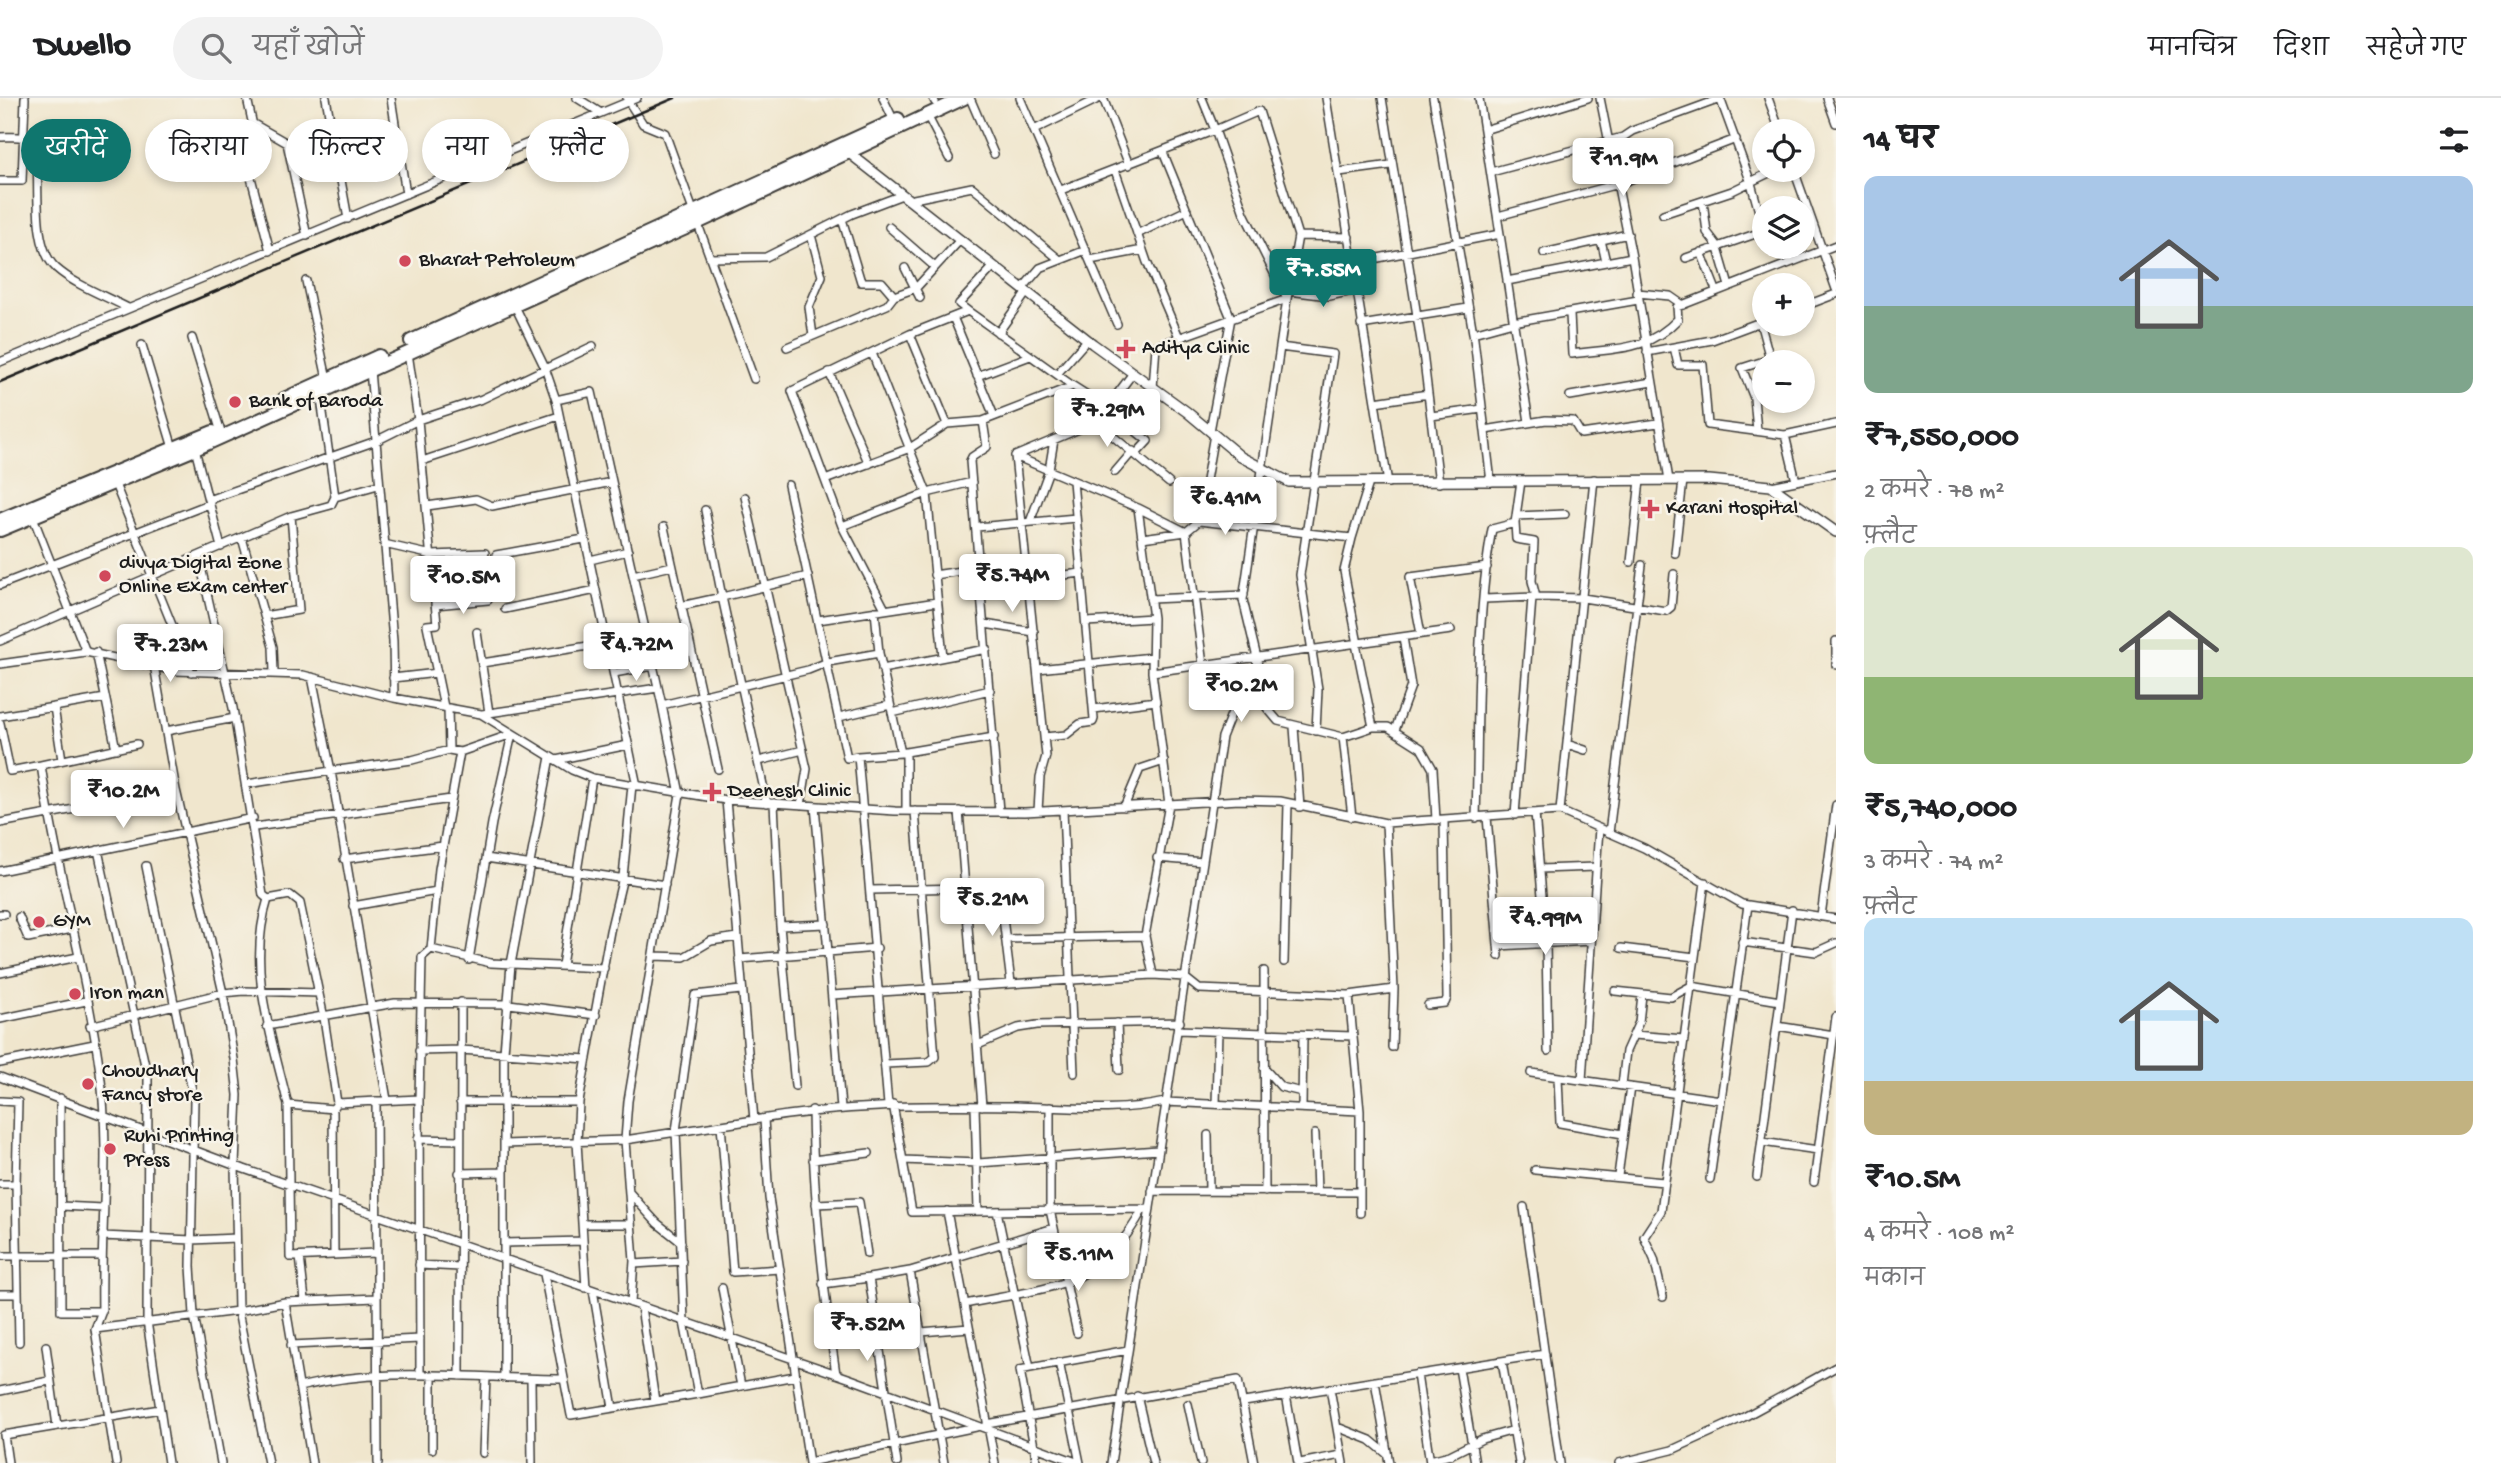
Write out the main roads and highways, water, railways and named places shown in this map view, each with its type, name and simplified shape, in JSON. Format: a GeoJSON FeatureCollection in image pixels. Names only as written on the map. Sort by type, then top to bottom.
{"type":"FeatureCollection","features":[{"type":"Feature","properties":{"kind":"main road"},"geometry":{"type":"LineString","coordinates":[[0,530],[195,449],[844,149],[964,98]]}},
{"type":"Feature","properties":{"kind":"main road"},"geometry":{"type":"LineString","coordinates":[[844,149],[937,99]]}},
{"type":"Feature","properties":{"kind":"main road"},"geometry":{"type":"LineString","coordinates":[[0,520],[220,429],[327,379],[696,219]]}},
{"type":"Feature","properties":{"kind":"railway"},"geometry":{"type":"LineString","coordinates":[[0,382],[675,98]]}},
{"type":"Feature","properties":{"kind":"place","name":"Bharat Petroleum"},"geometry":{"type":"Point","coordinates":[405,261]}},
{"type":"Feature","properties":{"kind":"place","name":"Aditya Clinic"},"geometry":{"type":"Point","coordinates":[1126,349]}},
{"type":"Feature","properties":{"kind":"place","name":"Bank of Baroda"},"geometry":{"type":"Point","coordinates":[235,402]}},
{"type":"Feature","properties":{"kind":"place","name":"Karani Hospital"},"geometry":{"type":"Point","coordinates":[1650,509]}},
{"type":"Feature","properties":{"kind":"place","name":"divya Digital Zone Online Exam center"},"geometry":{"type":"Point","coordinates":[105,576]}},
{"type":"Feature","properties":{"kind":"place","name":"Deenesh Clinic"},"geometry":{"type":"Point","coordinates":[712,792]}},
{"type":"Feature","properties":{"kind":"place","name":"GYM"},"geometry":{"type":"Point","coordinates":[39,922]}},
{"type":"Feature","properties":{"kind":"place","name":"Iron man"},"geometry":{"type":"Point","coordinates":[75,994]}},
{"type":"Feature","properties":{"kind":"place","name":"Choudhary Fancy store"},"geometry":{"type":"Point","coordinates":[88,1084]}},
{"type":"Feature","properties":{"kind":"place","name":"Ruhi Printing Press"},"geometry":{"type":"Point","coordinates":[110,1149]}}]}
